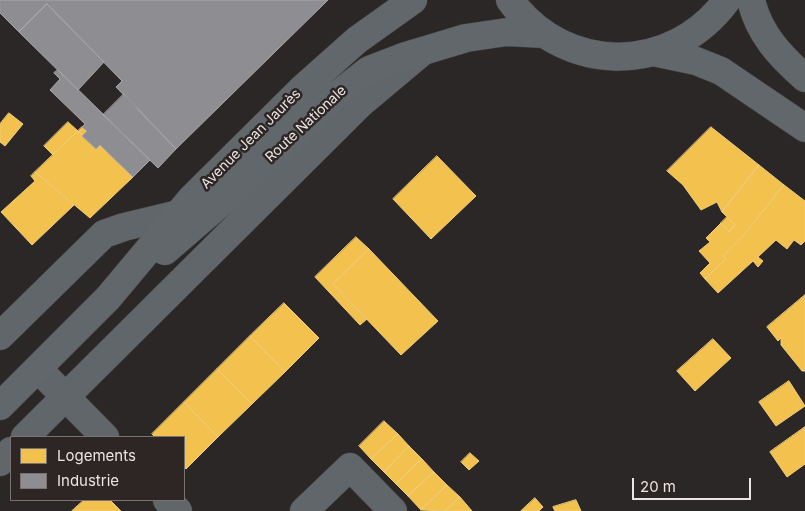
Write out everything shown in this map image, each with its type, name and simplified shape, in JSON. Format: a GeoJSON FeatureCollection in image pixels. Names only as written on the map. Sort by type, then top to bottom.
{"type":"FeatureCollection","features":[{"type":"Feature","properties":{"kind":"main road","name":"Avenue Jean Jaurès"},"geometry":{"type":"LineString","coordinates":[[108,298],[178,214],[323,69],[375,26],[413,0]]}},
{"type":"Feature","properties":{"kind":"main road"},"geometry":{"type":"LineString","coordinates":[[510,0],[525,18],[544,34],[566,46],[603,56],[628,57],[653,52],[677,43],[694,33],[727,0]]}},
{"type":"Feature","properties":{"kind":"main road"},"geometry":{"type":"LineString","coordinates":[[752,0],[758,21],[772,45],[805,78]]}},
{"type":"Feature","properties":{"kind":"main road","name":"Route Nationale"},"geometry":{"type":"LineString","coordinates":[[108,298],[244,183],[342,90],[369,70],[423,51],[481,35],[507,32],[544,34]]}},
{"type":"Feature","properties":{"kind":"main road"},"geometry":{"type":"LineString","coordinates":[[653,52],[696,61],[721,71],[805,128]]}},
{"type":"Feature","properties":{"kind":"main road"},"geometry":{"type":"LineString","coordinates":[[0,406],[108,298]]}},
{"type":"Feature","properties":{"kind":"street"},"geometry":{"type":"LineString","coordinates":[[27,436],[354,110],[423,51]]}},
{"type":"Feature","properties":{"kind":"street"},"geometry":{"type":"LineString","coordinates":[[0,336],[104,234],[124,227],[178,214]]}},
{"type":"Feature","properties":{"kind":"street"},"geometry":{"type":"LineString","coordinates":[[38,368],[104,436]]}},
{"type":"Feature","properties":{"kind":"street"},"geometry":{"type":"LineString","coordinates":[[0,462],[10,452]]}},
{"type":"Feature","properties":{"kind":"street"},"geometry":{"type":"LineString","coordinates":[[304,511],[350,467],[393,511]]}},
{"type":"Feature","properties":{"kind":"street"},"geometry":{"type":"LineString","coordinates":[[168,501],[178,511]]}},
{"type":"Feature","properties":{"kind":"building: Logements"},"geometry":{"type":"Polygon","coordinates":[[[9,113],[23,124],[5,146],[0,142],[0,124],[9,113]]]}},
{"type":"Feature","properties":{"kind":"building: Logements"},"geometry":{"type":"Polygon","coordinates":[[[68,122],[78,131],[53,155],[44,146],[68,122]]]}},
{"type":"Feature","properties":{"kind":"building: Logements"},"geometry":{"type":"Polygon","coordinates":[[[82,127],[87,131],[82,136],[78,131],[82,127]]]}},
{"type":"Feature","properties":{"kind":"building: Logements"},"geometry":{"type":"Polygon","coordinates":[[[711,127],[759,165],[722,212],[717,202],[701,210],[683,185],[667,171],[711,127]]]}},
{"type":"Feature","properties":{"kind":"building: Logements"},"geometry":{"type":"Polygon","coordinates":[[[78,131],[96,149],[100,145],[133,177],[90,218],[35,172],[78,131]]]}},
{"type":"Feature","properties":{"kind":"building: Logements"},"geometry":{"type":"Polygon","coordinates":[[[437,156],[476,196],[431,239],[393,199],[437,156]]]}},
{"type":"Feature","properties":{"kind":"building: Logements"},"geometry":{"type":"Polygon","coordinates":[[[759,165],[784,185],[743,236],[723,256],[726,259],[705,279],[700,273],[710,263],[699,251],[710,242],[706,238],[721,223],[729,232],[735,225],[722,212],[759,165]]]}},
{"type":"Feature","properties":{"kind":"building: Logements"},"geometry":{"type":"Polygon","coordinates":[[[35,172],[74,205],[32,245],[1,212],[35,181],[31,176],[35,172]]]}},
{"type":"Feature","properties":{"kind":"building: Logements"},"geometry":{"type":"Polygon","coordinates":[[[784,185],[805,201],[805,241],[801,245],[794,240],[787,249],[776,240],[758,257],[763,261],[758,267],[753,261],[718,293],[705,279],[726,259],[723,256],[743,236],[784,185]]]}},
{"type":"Feature","properties":{"kind":"building: Logements"},"geometry":{"type":"Polygon","coordinates":[[[727,217],[735,225],[729,232],[721,223],[727,217]]]}},
{"type":"Feature","properties":{"kind":"building: Logements"},"geometry":{"type":"Polygon","coordinates":[[[356,237],[369,249],[333,284],[367,319],[360,325],[315,277],[356,237]]]}},
{"type":"Feature","properties":{"kind":"building: Logements"},"geometry":{"type":"Polygon","coordinates":[[[369,249],[438,321],[401,355],[333,284],[369,249]]]}},
{"type":"Feature","properties":{"kind":"building: Logements"},"geometry":{"type":"Polygon","coordinates":[[[805,295],[805,371],[802,371],[781,345],[781,338],[778,341],[767,327],[805,295]]]}},
{"type":"Feature","properties":{"kind":"building: Logements"},"geometry":{"type":"Polygon","coordinates":[[[284,303],[319,338],[285,372],[250,336],[284,303]]]}},
{"type":"Feature","properties":{"kind":"building: Logements"},"geometry":{"type":"Polygon","coordinates":[[[250,336],[285,372],[252,404],[217,369],[250,336]]]}},
{"type":"Feature","properties":{"kind":"building: Logements"},"geometry":{"type":"Polygon","coordinates":[[[713,339],[731,358],[695,391],[677,371],[713,339]]]}},
{"type":"Feature","properties":{"kind":"building: Logements"},"geometry":{"type":"Polygon","coordinates":[[[217,369],[252,404],[218,437],[184,402],[217,369]]]}},
{"type":"Feature","properties":{"kind":"building: Logements"},"geometry":{"type":"Polygon","coordinates":[[[789,381],[805,406],[776,426],[759,402],[789,381]]]}},
{"type":"Feature","properties":{"kind":"building: Logements"},"geometry":{"type":"Polygon","coordinates":[[[184,402],[218,437],[186,469],[185,436],[154,436],[152,434],[184,402]]]}},
{"type":"Feature","properties":{"kind":"building: Logements"},"geometry":{"type":"Polygon","coordinates":[[[384,421],[398,434],[371,459],[359,446],[384,421]]]}},
{"type":"Feature","properties":{"kind":"building: Logements"},"geometry":{"type":"Polygon","coordinates":[[[805,427],[805,464],[787,477],[770,452],[805,427]]]}},
{"type":"Feature","properties":{"kind":"building: Logements"},"geometry":{"type":"Polygon","coordinates":[[[398,434],[409,446],[384,472],[371,459],[398,434]]]}},
{"type":"Feature","properties":{"kind":"building: Logements"},"geometry":{"type":"Polygon","coordinates":[[[409,446],[422,459],[396,484],[384,472],[409,446]]]}},
{"type":"Feature","properties":{"kind":"building: Logements"},"geometry":{"type":"Polygon","coordinates":[[[470,453],[479,461],[469,470],[461,462],[470,453]]]}},
{"type":"Feature","properties":{"kind":"building: Logements"},"geometry":{"type":"Polygon","coordinates":[[[422,459],[434,472],[408,496],[396,484],[422,459]]]}},
{"type":"Feature","properties":{"kind":"building: Logements"},"geometry":{"type":"Polygon","coordinates":[[[434,472],[447,485],[421,510],[408,496],[434,472]]]}},
{"type":"Feature","properties":{"kind":"building: Logements"},"geometry":{"type":"Polygon","coordinates":[[[447,485],[460,497],[445,511],[421,510],[447,485]]]}},
{"type":"Feature","properties":{"kind":"building: Logements"},"geometry":{"type":"Polygon","coordinates":[[[460,497],[472,511],[445,511],[460,497]]]}},
{"type":"Feature","properties":{"kind":"building: Logements"},"geometry":{"type":"Polygon","coordinates":[[[535,498],[543,507],[539,511],[521,511],[535,498]]]}},
{"type":"Feature","properties":{"kind":"building: Logements"},"geometry":{"type":"Polygon","coordinates":[[[576,500],[581,511],[555,511],[553,507],[576,500]]]}},
{"type":"Feature","properties":{"kind":"building: Logements"},"geometry":{"type":"Polygon","coordinates":[[[83,501],[111,501],[121,511],[72,511],[83,501]]]}},
{"type":"Feature","properties":{"kind":"building: Industrie"},"geometry":{"type":"Polygon","coordinates":[[[0,0],[328,0],[176,149],[116,87],[122,81],[47,4],[19,32],[0,13],[0,0]]]}},
{"type":"Feature","properties":{"kind":"building: Industrie"},"geometry":{"type":"Polygon","coordinates":[[[47,4],[104,62],[78,90],[19,32],[47,4]]]}},
{"type":"Feature","properties":{"kind":"building: Industrie"},"geometry":{"type":"Polygon","coordinates":[[[58,70],[150,160],[133,177],[100,145],[96,149],[82,136],[87,131],[82,127],[85,124],[50,90],[60,79],[54,73],[58,70]]]}},
{"type":"Feature","properties":{"kind":"building: Industrie"},"geometry":{"type":"Polygon","coordinates":[[[124,94],[176,149],[158,168],[103,115],[124,94]]]}}]}
